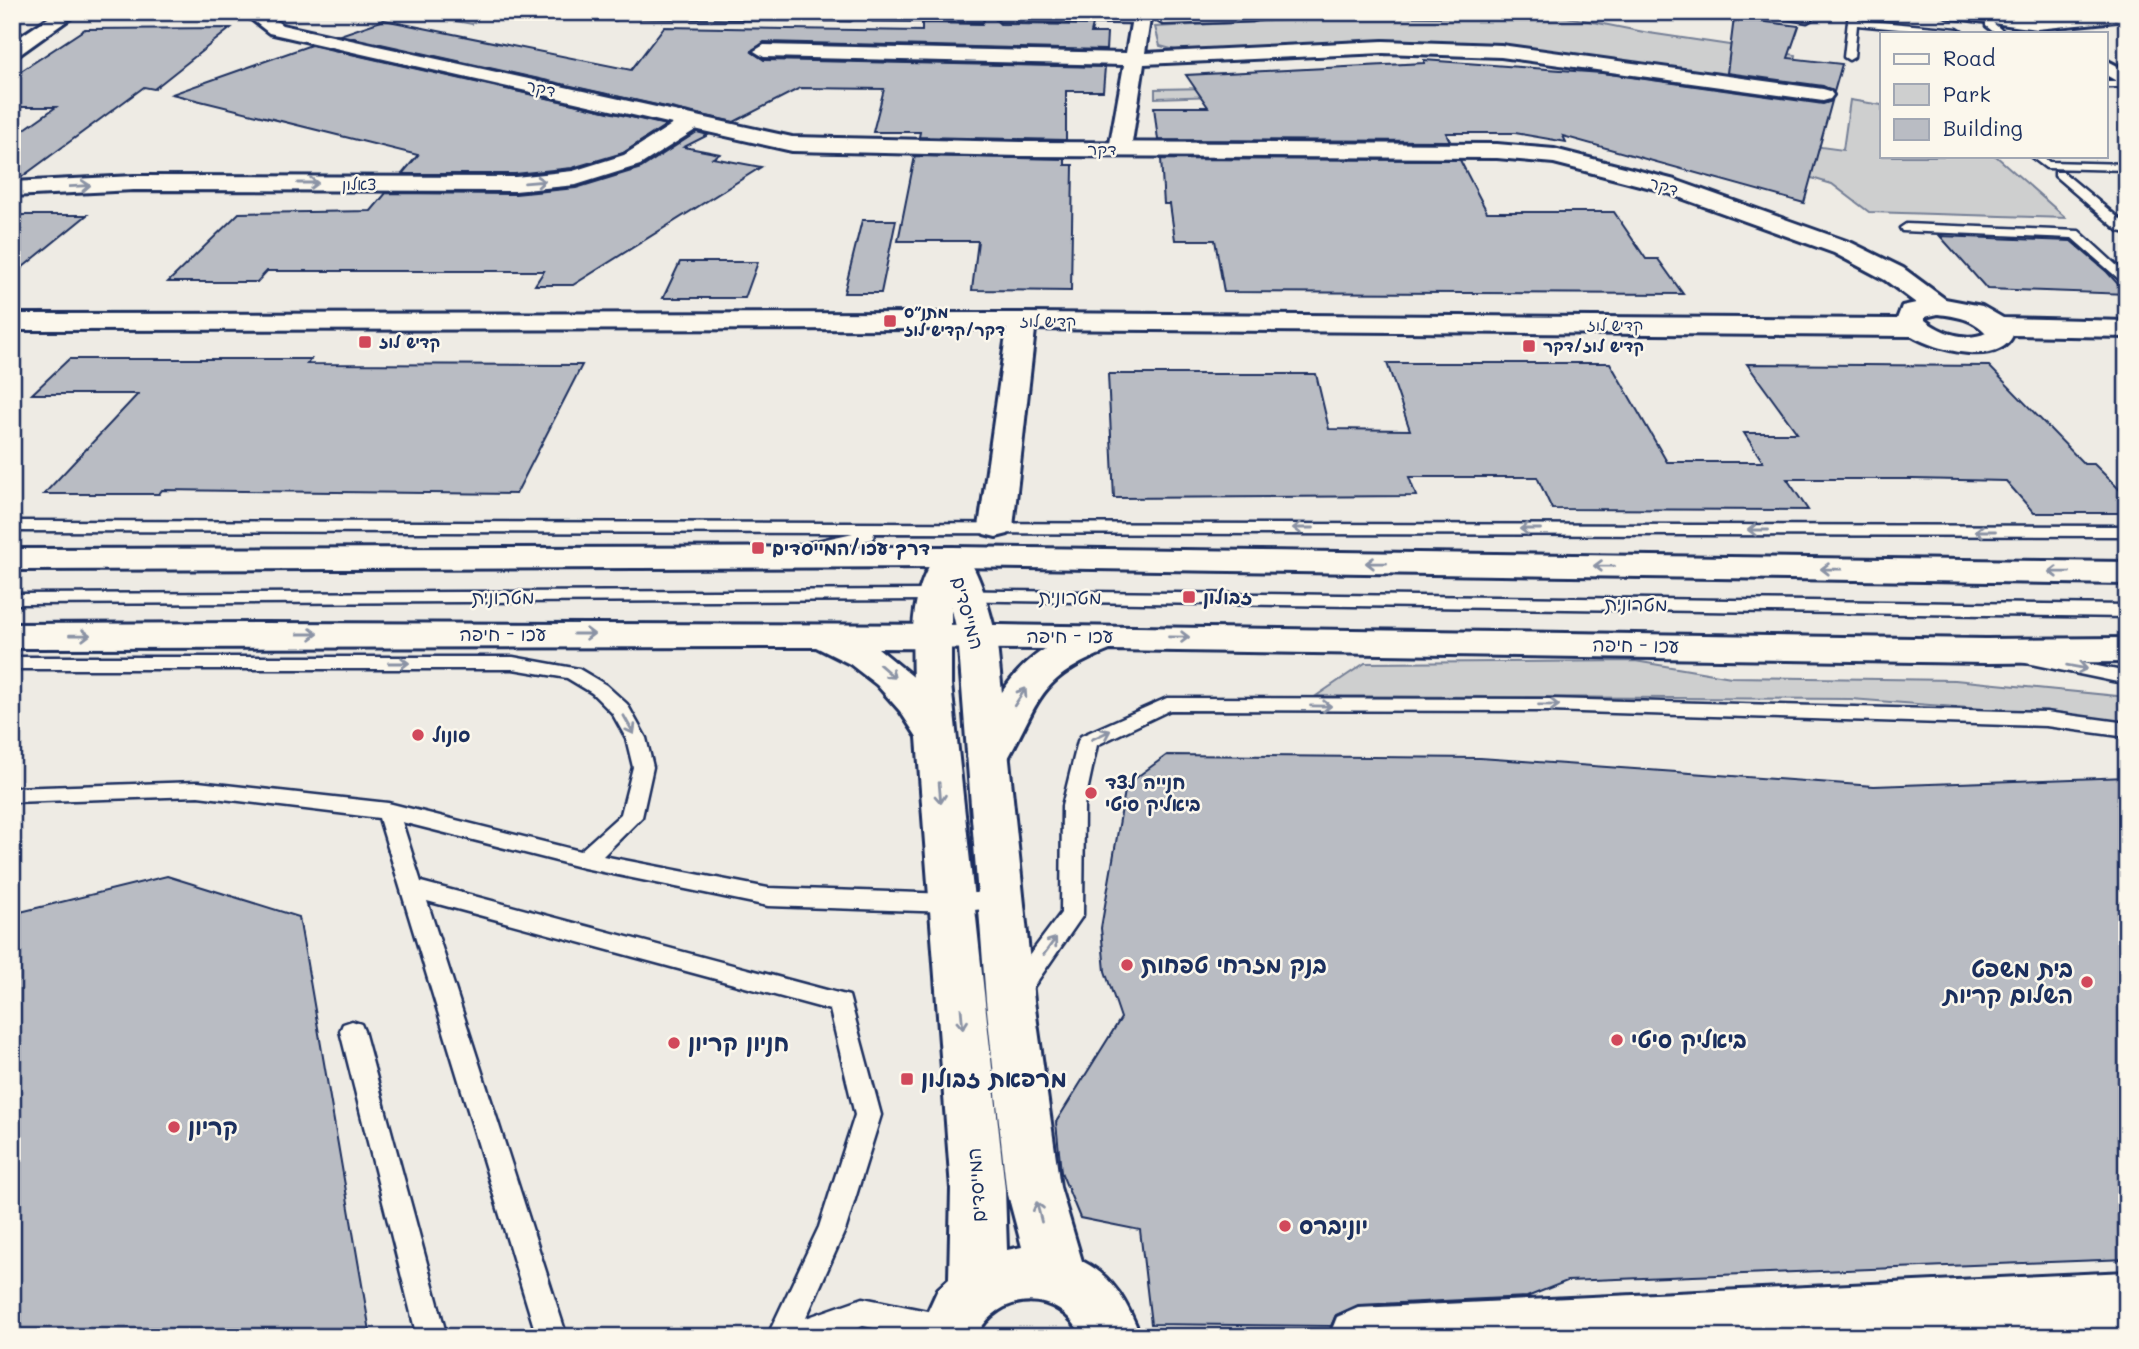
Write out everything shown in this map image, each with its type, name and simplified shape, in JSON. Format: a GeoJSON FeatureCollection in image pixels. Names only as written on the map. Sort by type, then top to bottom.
{"type":"FeatureCollection","features":[{"type":"Feature","properties":{"kind":"main road"},"geometry":{"type":"LineString","coordinates":[[12,51],[70,12]]}},
{"type":"Feature","properties":{"kind":"main road"},"geometry":{"type":"LineString","coordinates":[[1948,12],[2004,22],[2058,24],[2127,14]]}},
{"type":"Feature","properties":{"kind":"main road","name":"דקר"},"geometry":{"type":"LineString","coordinates":[[257,13],[276,29],[287,32],[792,144],[1497,151],[1554,156],[1667,186],[1843,248],[1894,274],[1938,306]]}},
{"type":"Feature","properties":{"kind":"main road"},"geometry":{"type":"LineString","coordinates":[[1120,149],[1141,16]]}},
{"type":"Feature","properties":{"kind":"main road"},"geometry":{"type":"LineString","coordinates":[[764,51],[1133,59],[1383,47],[1459,48],[1823,95]]}},
{"type":"Feature","properties":{"kind":"main road","name":"צאלון"},"geometry":{"type":"LineString","coordinates":[[12,189],[134,183],[515,184],[576,178],[632,160],[692,122]]}},
{"type":"Feature","properties":{"kind":"main road"},"geometry":{"type":"LineString","coordinates":[[1938,306],[1979,315],[1996,326],[2000,332],[1998,338],[1982,344],[1953,342],[1917,328],[1911,322],[1912,312],[1938,306]]}},
{"type":"Feature","properties":{"kind":"main road"},"geometry":{"type":"LineString","coordinates":[[996,527],[1022,321]]}},
{"type":"Feature","properties":{"kind":"main road","name":"קדיש לוז"},"geometry":{"type":"LineString","coordinates":[[12,322],[1022,321],[1917,328]]}},
{"type":"Feature","properties":{"kind":"main road"},"geometry":{"type":"LineString","coordinates":[[1996,326],[2127,329]]}},
{"type":"Feature","properties":{"kind":"main road","name":"עכו - חיפה"},"geometry":{"type":"LineString","coordinates":[[12,560],[766,558],[952,604],[1119,636],[1986,651],[2122,658]]}},
{"type":"Feature","properties":{"kind":"main road","name":"עכו - חיפה"},"geometry":{"type":"LineString","coordinates":[[12,636],[804,634],[952,604],[2127,573]]}},
{"type":"Feature","properties":{"kind":"main road","name":"המייסדים"},"geometry":{"type":"LineString","coordinates":[[952,604],[935,733],[978,1189],[957,1318]]}},
{"type":"Feature","properties":{"kind":"main road","name":"המייסדים"},"geometry":{"type":"LineString","coordinates":[[952,604],[988,757],[1010,1001],[1033,1187],[1058,1278]]}},
{"type":"Feature","properties":{"kind":"main road"},"geometry":{"type":"LineString","coordinates":[[804,634],[852,648],[874,660],[903,686],[935,733]]}},
{"type":"Feature","properties":{"kind":"main road"},"geometry":{"type":"LineString","coordinates":[[988,757],[1010,712],[1029,683],[1046,664],[1079,647],[1119,636]]}},
{"type":"Feature","properties":{"kind":"main road"},"geometry":{"type":"LineString","coordinates":[[957,1318],[996,1279],[1015,1273],[1035,1273],[1058,1278],[1079,1287],[1095,1301],[1107,1320],[1112,1337]]}},
{"type":"Feature","properties":{"kind":"main road"},"geometry":{"type":"LineString","coordinates":[[1357,1337],[2127,1300]]}},
{"type":"Feature","properties":{"kind":"lane"},"geometry":{"type":"LineString","coordinates":[[517,15],[616,16],[620,12]]}},
{"type":"Feature","properties":{"kind":"lane"},"geometry":{"type":"LineString","coordinates":[[873,17],[979,19],[981,12]]}},
{"type":"Feature","properties":{"kind":"lane"},"geometry":{"type":"LineString","coordinates":[[1163,21],[1252,18],[1284,12]]}},
{"type":"Feature","properties":{"kind":"lane"},"geometry":{"type":"LineString","coordinates":[[1354,12],[1362,12]]}},
{"type":"Feature","properties":{"kind":"lane"},"geometry":{"type":"LineString","coordinates":[[1410,12],[1441,12]]}},
{"type":"Feature","properties":{"kind":"lane"},"geometry":{"type":"LineString","coordinates":[[1755,12],[1807,19]]}},
{"type":"Feature","properties":{"kind":"lane"},"geometry":{"type":"LineString","coordinates":[[638,14],[850,16]]}},
{"type":"Feature","properties":{"kind":"lane"},"geometry":{"type":"LineString","coordinates":[[1003,19],[1141,16]]}},
{"type":"Feature","properties":{"kind":"lane"},"geometry":{"type":"LineString","coordinates":[[1849,57],[1853,17],[1957,32]]}},
{"type":"Feature","properties":{"kind":"lane"},"geometry":{"type":"LineString","coordinates":[[2038,158],[2046,165],[2127,167]]}},
{"type":"Feature","properties":{"kind":"lane"},"geometry":{"type":"LineString","coordinates":[[2059,174],[2123,229],[2126,235]]}},
{"type":"Feature","properties":{"kind":"lane"},"geometry":{"type":"LineString","coordinates":[[1906,228],[2075,234],[2127,282]]}},
{"type":"Feature","properties":{"kind":"lane"},"geometry":{"type":"LineString","coordinates":[[12,526],[2127,531]]}},
{"type":"Feature","properties":{"kind":"lane"},"geometry":{"type":"LineString","coordinates":[[766,558],[902,527]]}},
{"type":"Feature","properties":{"kind":"lane","name":"מטרונית"},"geometry":{"type":"LineString","coordinates":[[12,599],[2127,611]]}},
{"type":"Feature","properties":{"kind":"lane"},"geometry":{"type":"LineString","coordinates":[[180,663],[268,634]]}},
{"type":"Feature","properties":{"kind":"lane"},"geometry":{"type":"LineString","coordinates":[[12,663],[513,663],[572,673],[599,689],[620,709],[636,738],[643,767],[631,817],[584,860]]}},
{"type":"Feature","properties":{"kind":"lane"},"geometry":{"type":"LineString","coordinates":[[1010,1001],[1072,915],[1073,807],[1088,741],[1167,704],[1590,706],[2046,719],[2127,730]]}},
{"type":"Feature","properties":{"kind":"lane"},"geometry":{"type":"LineString","coordinates":[[12,795],[198,789],[388,811],[584,860],[768,897],[951,903],[1000,901]]}},
{"type":"Feature","properties":{"kind":"lane"},"geometry":{"type":"LineString","coordinates":[[388,811],[552,1337]]}},
{"type":"Feature","properties":{"kind":"lane"},"geometry":{"type":"LineString","coordinates":[[412,888],[840,1003],[868,1115],[832,1228],[782,1337]]}},
{"type":"Feature","properties":{"kind":"lane"},"geometry":{"type":"LineString","coordinates":[[352,1031],[432,1337]]}},
{"type":"Feature","properties":{"kind":"lane"},"geometry":{"type":"LineString","coordinates":[[792,1337],[863,1312],[957,1318]]}},
{"type":"Feature","properties":{"kind":"green space"},"geometry":{"type":"Polygon","coordinates":[[[406,12],[484,12],[472,24],[406,12]]]}},
{"type":"Feature","properties":{"kind":"green space"},"geometry":{"type":"Polygon","coordinates":[[[1475,12],[1542,12],[1649,33],[1796,55],[1792,83],[1497,44],[1396,40],[1175,50],[1160,46],[1155,27],[1385,15],[1466,18],[1475,12]]]}},
{"type":"Feature","properties":{"kind":"green space"},"geometry":{"type":"Polygon","coordinates":[[[1473,83],[1563,94],[1732,135],[1843,150],[1850,100],[1880,105],[1880,158],[1998,158],[2066,218],[1869,212],[1832,184],[1558,103],[1476,92],[1368,106],[1345,92],[1155,98],[1155,89],[1374,85],[1395,91],[1473,83]]]}},
{"type":"Feature","properties":{"kind":"green space"},"geometry":{"type":"Polygon","coordinates":[[[1635,661],[1731,677],[1955,680],[2127,697],[2127,726],[2035,713],[1851,699],[1316,696],[1365,663],[1635,661]]]}},
{"type":"Feature","properties":{"kind":"building"},"geometry":{"type":"Polygon","coordinates":[[[987,12],[1095,12],[1003,13],[995,19],[1000,24],[1093,25],[1091,33],[1107,33],[1106,50],[764,42],[752,52],[764,60],[1105,67],[1103,91],[1066,91],[1066,140],[919,137],[920,132],[873,132],[884,89],[800,88],[734,122],[340,35],[384,20],[631,70],[664,27],[922,31],[922,23],[982,24],[987,12]]]}},
{"type":"Feature","properties":{"kind":"building"},"geometry":{"type":"Polygon","coordinates":[[[1734,18],[1799,26],[1788,58],[1842,64],[1834,92],[1823,86],[1727,73],[1734,18]]]}},
{"type":"Feature","properties":{"kind":"building"},"geometry":{"type":"Polygon","coordinates":[[[231,28],[154,89],[144,87],[19,179],[12,179],[12,138],[56,107],[12,107],[12,77],[85,29],[231,28]]]}},
{"type":"Feature","properties":{"kind":"building"},"geometry":{"type":"Polygon","coordinates":[[[311,45],[666,125],[623,153],[572,168],[515,174],[402,174],[418,155],[172,94],[311,45]]]}},
{"type":"Feature","properties":{"kind":"building"},"geometry":{"type":"Polygon","coordinates":[[[1424,60],[1602,73],[1823,104],[1832,101],[1804,203],[1563,136],[1566,142],[1515,133],[1446,133],[1450,141],[1158,140],[1154,107],[1208,107],[1186,75],[1424,63],[1424,60]]]}},
{"type":"Feature","properties":{"kind":"building"},"geometry":{"type":"Polygon","coordinates":[[[697,132],[708,135],[684,147],[720,154],[713,158],[761,167],[573,285],[535,285],[544,271],[267,271],[257,282],[168,282],[239,213],[371,211],[386,193],[515,194],[576,188],[641,168],[697,132]]]}},
{"type":"Feature","properties":{"kind":"building"},"geometry":{"type":"Polygon","coordinates":[[[915,156],[1065,159],[1065,165],[1073,165],[1071,291],[972,290],[978,241],[898,241],[915,156]]]}},
{"type":"Feature","properties":{"kind":"building"},"geometry":{"type":"Polygon","coordinates":[[[1161,159],[1460,160],[1487,212],[1614,212],[1646,259],[1658,259],[1683,294],[1224,292],[1215,240],[1175,240],[1170,204],[1164,204],[1161,159]]]}},
{"type":"Feature","properties":{"kind":"building"},"geometry":{"type":"Polygon","coordinates":[[[12,215],[87,215],[12,276],[12,215]]]}},
{"type":"Feature","properties":{"kind":"building"},"geometry":{"type":"Polygon","coordinates":[[[862,220],[896,220],[881,293],[844,293],[862,220]]]}},
{"type":"Feature","properties":{"kind":"building"},"geometry":{"type":"Polygon","coordinates":[[[1940,236],[2071,241],[2107,272],[2127,294],[1987,289],[1940,236]]]}},
{"type":"Feature","properties":{"kind":"building"},"geometry":{"type":"Polygon","coordinates":[[[680,262],[758,262],[745,298],[663,298],[680,262]]]}},
{"type":"Feature","properties":{"kind":"building"},"geometry":{"type":"Polygon","coordinates":[[[69,359],[311,359],[307,364],[582,365],[516,494],[162,490],[159,494],[44,494],[138,394],[32,394],[69,359]]]}},
{"type":"Feature","properties":{"kind":"building"},"geometry":{"type":"Polygon","coordinates":[[[1387,363],[1610,363],[1667,462],[1763,462],[1744,433],[1797,433],[1747,364],[1989,366],[2084,464],[2094,464],[2127,497],[2127,513],[2034,513],[2006,481],[1912,479],[1787,479],[1808,510],[1552,509],[1537,477],[1409,477],[1416,496],[1114,498],[1108,374],[1316,374],[1329,429],[1410,430],[1387,363]]]}},
{"type":"Feature","properties":{"kind":"building","name":"ביאליק סיטי"},"geometry":{"type":"Polygon","coordinates":[[[1167,755],[1480,758],[1874,786],[2127,777],[2127,1259],[1567,1281],[1527,1297],[1358,1305],[1336,1315],[1331,1326],[1151,1324],[1140,1230],[1080,1218],[1061,1172],[1056,1122],[1121,1018],[1105,971],[1101,928],[1126,785],[1167,755]]]}},
{"type":"Feature","properties":{"kind":"building","name":"קריון"},"geometry":{"type":"Polygon","coordinates":[[[167,876],[299,917],[371,1337],[12,1337],[12,914],[167,876]]]}},
{"type":"Feature","properties":{"kind":"place","name":"מתנ״ס דקר/קדיש לוז"},"geometry":{"type":"Point","coordinates":[890,321]}},
{"type":"Feature","properties":{"kind":"place","name":"קדיש לוז"},"geometry":{"type":"Point","coordinates":[365,342]}},
{"type":"Feature","properties":{"kind":"place","name":"קדיש לוז/דקר"},"geometry":{"type":"Point","coordinates":[1529,346]}},
{"type":"Feature","properties":{"kind":"place","name":"דרך עכו/המייסדים"},"geometry":{"type":"Point","coordinates":[758,548]}},
{"type":"Feature","properties":{"kind":"place","name":"זבולון"},"geometry":{"type":"Point","coordinates":[1189,597]}},
{"type":"Feature","properties":{"kind":"place","name":"סונול"},"geometry":{"type":"Point","coordinates":[418,735]}},
{"type":"Feature","properties":{"kind":"place","name":"חנייה לצד ביאליק סיטי"},"geometry":{"type":"Point","coordinates":[1091,793]}},
{"type":"Feature","properties":{"kind":"place","name":"בנק מזרחי טפחות"},"geometry":{"type":"Point","coordinates":[1127,965]}},
{"type":"Feature","properties":{"kind":"place","name":"בית משפט השלום קריות"},"geometry":{"type":"Point","coordinates":[2087,982]}},
{"type":"Feature","properties":{"kind":"place","name":"ביאליק סיטי"},"geometry":{"type":"Point","coordinates":[1617,1040]}},
{"type":"Feature","properties":{"kind":"place","name":"חניון קריון"},"geometry":{"type":"Point","coordinates":[674,1043]}},
{"type":"Feature","properties":{"kind":"place","name":"מרפאת זבולון"},"geometry":{"type":"Point","coordinates":[907,1079]}},
{"type":"Feature","properties":{"kind":"place","name":"קריון"},"geometry":{"type":"Point","coordinates":[174,1127]}},
{"type":"Feature","properties":{"kind":"place","name":"יוניברס"},"geometry":{"type":"Point","coordinates":[1285,1226]}}]}
